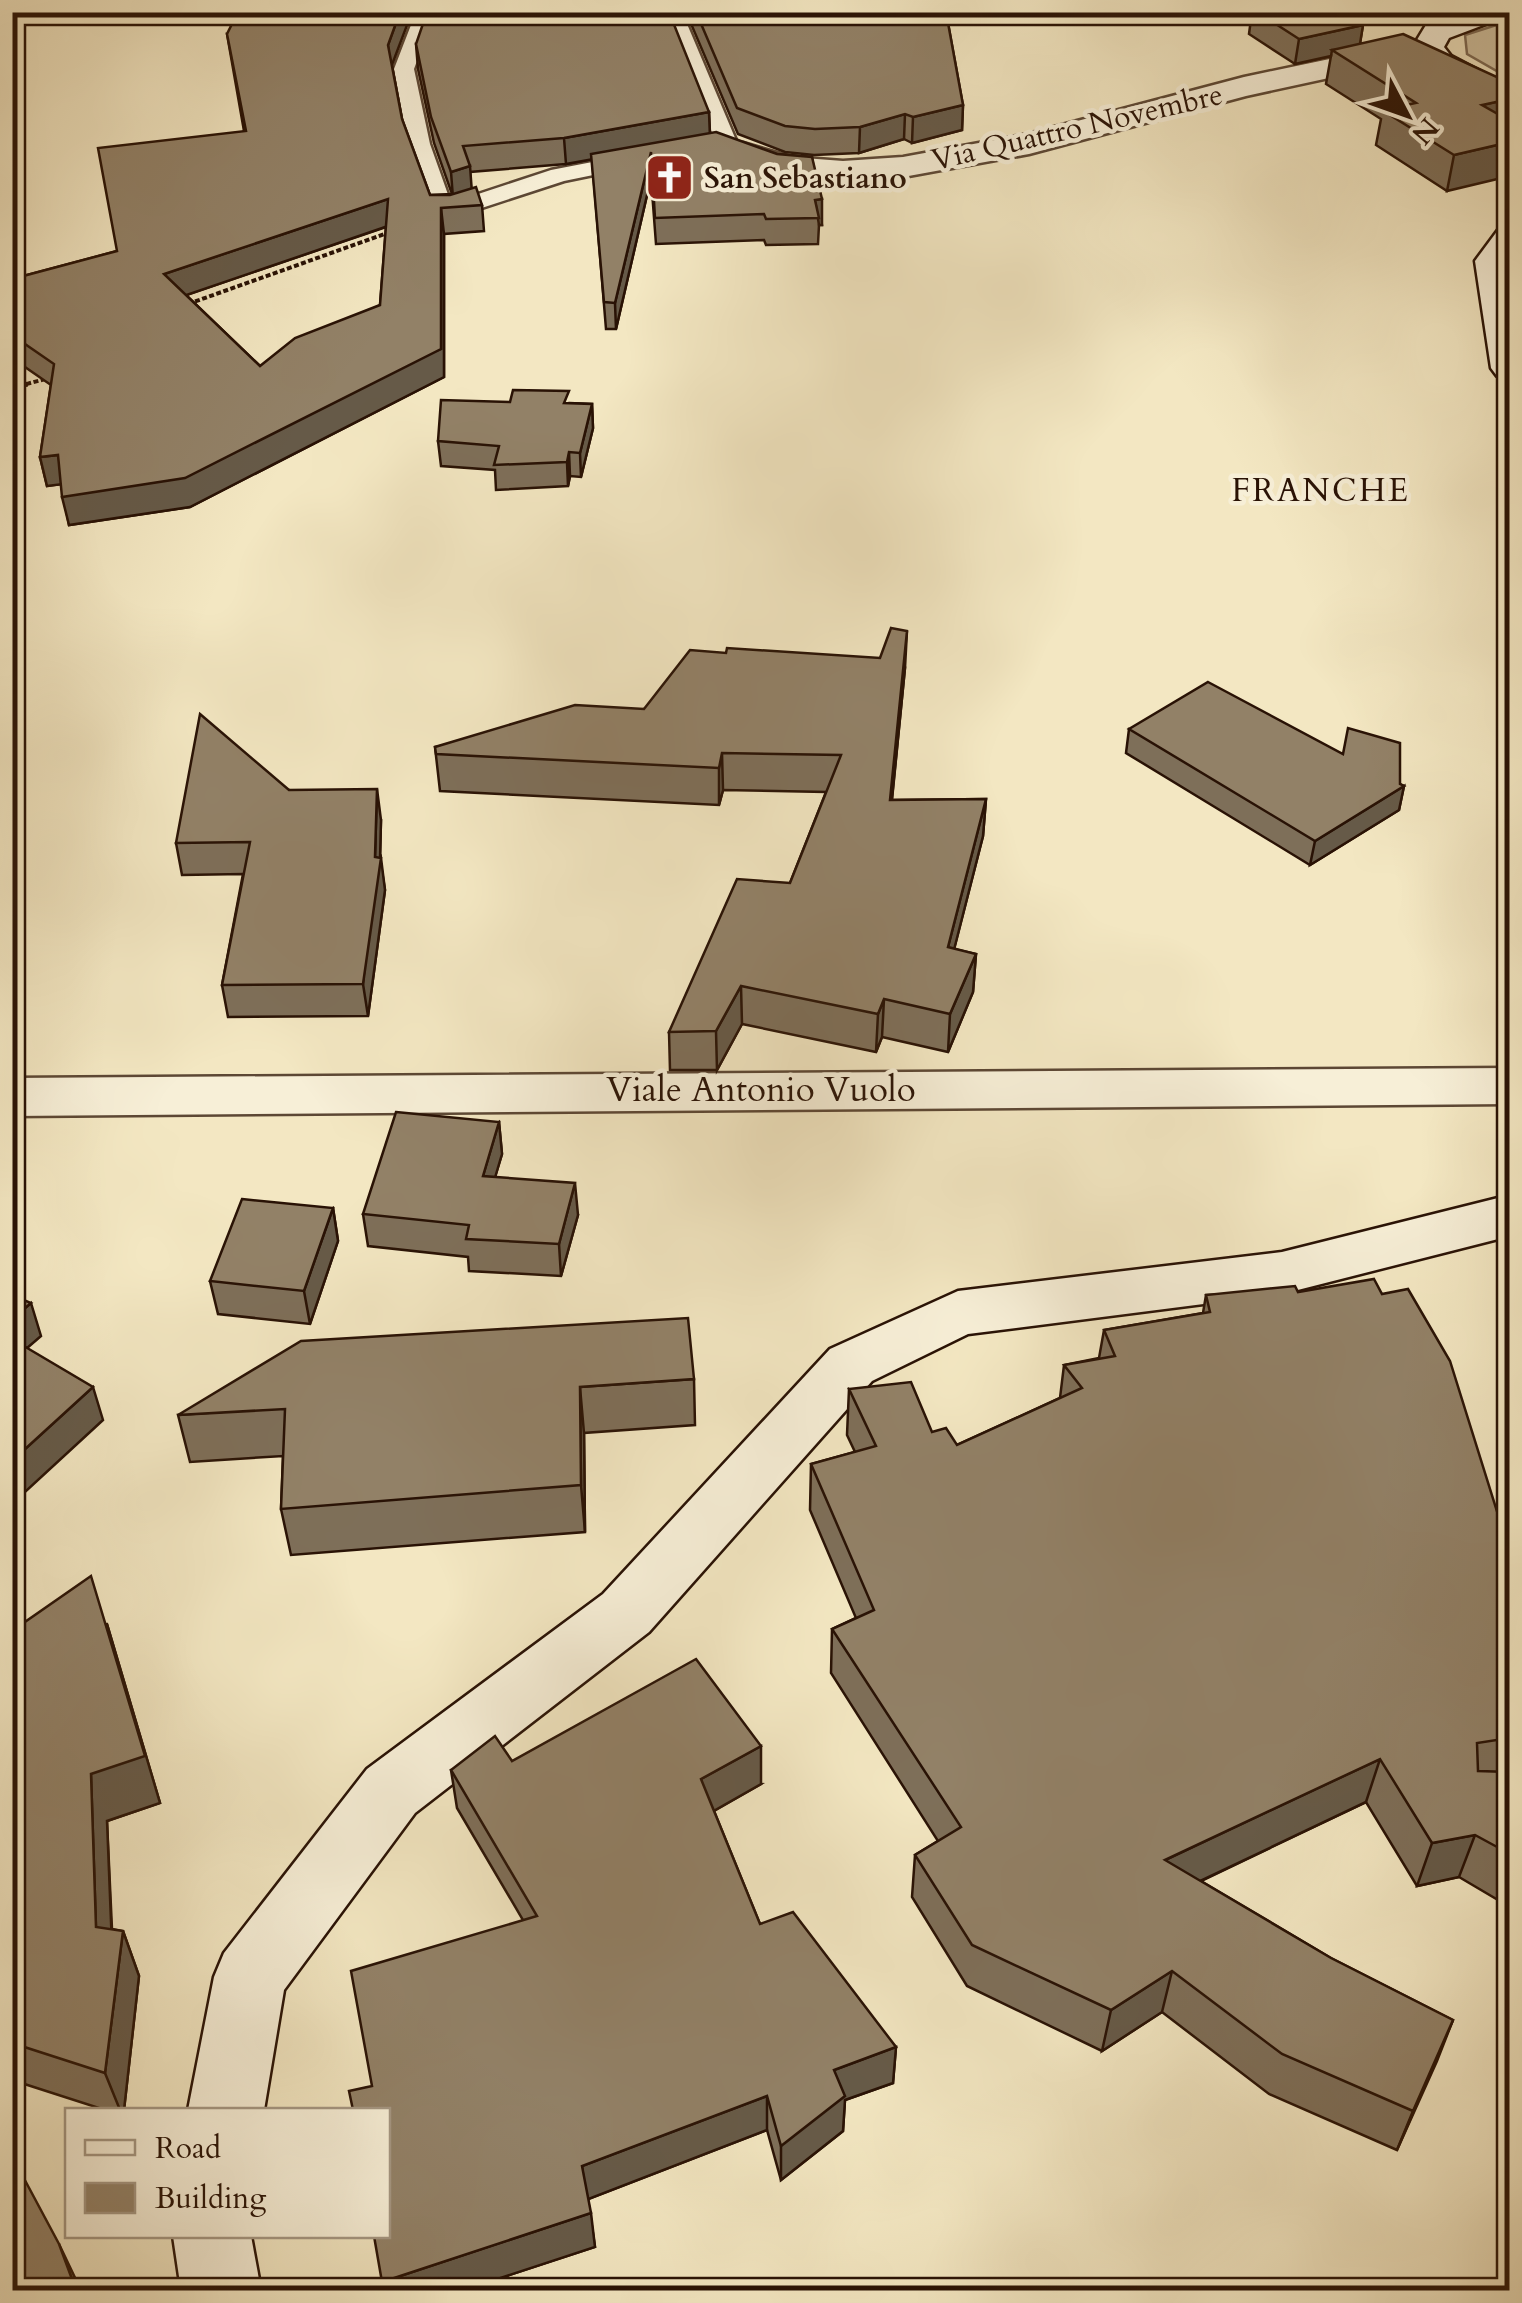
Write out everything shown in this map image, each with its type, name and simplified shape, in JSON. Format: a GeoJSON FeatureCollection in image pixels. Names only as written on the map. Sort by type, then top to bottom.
{"type":"FeatureCollection","features":[{"type":"Feature","properties":{"kind":"street"},"geometry":{"type":"LineString","coordinates":[[1491,12],[1436,32],[1428,48],[1440,62],[1510,100]]}},
{"type":"Feature","properties":{"kind":"street","name":"Via Quattro Novembre"},"geometry":{"type":"LineString","coordinates":[[726,145],[778,166],[830,170],[984,155],[1198,99],[1428,48]]}},
{"type":"Feature","properties":{"kind":"street"},"geometry":{"type":"LineString","coordinates":[[1510,237],[1494,261],[1510,368]]}},
{"type":"Feature","properties":{"kind":"street","name":"Viale Antonio Vuolo"},"geometry":{"type":"LineString","coordinates":[[12,1098],[721,1089],[1510,1086]]}},
{"type":"Feature","properties":{"kind":"street"},"geometry":{"type":"LineString","coordinates":[[226,2108],[250,1977],[391,1791],[626,1613],[850,1366],[958,1313],[1282,1273],[1510,1215]]}},
{"type":"Feature","properties":{"kind":"street"},"geometry":{"type":"LineString","coordinates":[[212,2238],[221,2290]]}},
{"type":"Feature","properties":{"kind":"lane"},"geometry":{"type":"LineString","coordinates":[[426,12],[404,69],[419,144],[443,213],[559,175],[726,145],[672,12]]}},
{"type":"Feature","properties":{"kind":"path"},"geometry":{"type":"LineString","coordinates":[[176,308],[443,213]]}},
{"type":"Feature","properties":{"kind":"path"},"geometry":{"type":"LineString","coordinates":[[12,388],[24,388],[64,370]]}},
{"type":"Feature","properties":{"kind":"shaded area"},"geometry":{"type":"Polygon","coordinates":[[[1510,21],[1509,78],[1467,54],[1465,35],[1510,21]]]}},
{"type":"Feature","properties":{"kind":"building"},"geometry":{"type":"Polygon","coordinates":[[[238,12],[400,12],[388,45],[402,119],[430,195],[450,195],[476,187],[482,205],[441,208],[441,349],[185,478],[62,497],[58,455],[40,457],[54,364],[12,335],[12,279],[117,251],[98,148],[246,131],[227,34],[238,12]],[[388,199],[164,274],[260,366],[295,338],[380,305],[388,199]]]}},
{"type":"Feature","properties":{"kind":"building"},"geometry":{"type":"Polygon","coordinates":[[[427,12],[669,12],[709,112],[564,138],[463,146],[470,166],[451,172],[431,117],[416,44],[427,12]]]}},
{"type":"Feature","properties":{"kind":"building"},"geometry":{"type":"Polygon","coordinates":[[[696,12],[946,12],[963,105],[913,117],[905,114],[860,127],[785,126],[737,108],[696,12]]]}},
{"type":"Feature","properties":{"kind":"building"},"geometry":{"type":"Polygon","coordinates":[[[1257,12],[1335,12],[1363,25],[1299,39],[1257,12]]]}},
{"type":"Feature","properties":{"kind":"building"},"geometry":{"type":"Polygon","coordinates":[[[1403,34],[1510,83],[1510,99],[1482,105],[1510,121],[1510,142],[1454,155],[1382,110],[1416,103],[1332,50],[1403,34]]]}},
{"type":"Feature","properties":{"kind":"building"},"geometry":{"type":"Polygon","coordinates":[[[716,132],[777,154],[812,157],[822,199],[815,200],[819,218],[766,219],[764,214],[655,218],[651,152],[615,303],[604,302],[591,154],[716,132]]]}},
{"type":"Feature","properties":{"kind":"building"},"geometry":{"type":"Polygon","coordinates":[[[513,390],[569,391],[564,403],[592,404],[580,453],[569,452],[567,462],[494,465],[499,446],[438,441],[441,400],[510,402],[513,390]]]}},
{"type":"Feature","properties":{"kind":"building"},"geometry":{"type":"Polygon","coordinates":[[[891,628],[907,631],[890,800],[986,799],[948,947],[976,954],[950,1014],[884,999],[878,1014],[741,986],[716,1031],[669,1032],[737,879],[790,883],[841,755],[722,753],[719,768],[436,754],[435,747],[575,705],[644,709],[690,650],[726,653],[727,648],[880,658],[891,628]]]}},
{"type":"Feature","properties":{"kind":"building"},"geometry":{"type":"Polygon","coordinates":[[[1208,682],[1343,754],[1348,728],[1400,743],[1400,784],[1404,786],[1315,841],[1129,729],[1208,682]]]}},
{"type":"Feature","properties":{"kind":"building"},"geometry":{"type":"Polygon","coordinates":[[[200,714],[289,790],[377,789],[375,857],[381,858],[363,984],[222,985],[250,842],[176,843],[200,714]]]}},
{"type":"Feature","properties":{"kind":"building"},"geometry":{"type":"Polygon","coordinates":[[[396,1112],[499,1122],[483,1176],[575,1183],[559,1244],[466,1239],[469,1225],[363,1214],[396,1112]]]}},
{"type":"Feature","properties":{"kind":"building"},"geometry":{"type":"Polygon","coordinates":[[[242,1199],[333,1208],[304,1291],[210,1281],[242,1199]]]}},
{"type":"Feature","properties":{"kind":"building"},"geometry":{"type":"Polygon","coordinates":[[[1374,1279],[1382,1294],[1408,1289],[1450,1361],[1510,1553],[1510,1738],[1477,1743],[1478,1771],[1510,1772],[1510,1854],[1475,1835],[1432,1843],[1380,1759],[1165,1860],[1331,1958],[1453,2020],[1413,2111],[1282,2054],[1172,1971],[1111,2010],[972,1945],[915,1855],[961,1827],[832,1629],[874,1610],[811,1464],[876,1446],[849,1389],[911,1382],[932,1432],[946,1428],[957,1445],[1082,1388],[1064,1365],[1115,1356],[1104,1330],[1210,1312],[1206,1295],[1295,1286],[1298,1292],[1374,1279]]]}},
{"type":"Feature","properties":{"kind":"building"},"geometry":{"type":"Polygon","coordinates":[[[12,1295],[31,1303],[12,1319],[12,1295]]]}},
{"type":"Feature","properties":{"kind":"building"},"geometry":{"type":"Polygon","coordinates":[[[688,1318],[694,1379],[580,1387],[581,1485],[281,1509],[285,1409],[178,1415],[301,1341],[688,1318]]]}},
{"type":"Feature","properties":{"kind":"building"},"geometry":{"type":"Polygon","coordinates":[[[12,1339],[93,1387],[12,1461],[12,1339]]]}},
{"type":"Feature","properties":{"kind":"building"},"geometry":{"type":"Polygon","coordinates":[[[91,1576],[145,1756],[91,1774],[96,1927],[123,1931],[105,2073],[12,2043],[12,1631],[91,1576]]]}},
{"type":"Feature","properties":{"kind":"building"},"geometry":{"type":"Polygon","coordinates":[[[696,1659],[761,1746],[701,1779],[760,1924],[793,1912],[896,2047],[834,2070],[845,2096],[781,2146],[767,2096],[582,2166],[591,2213],[382,2282],[374,2238],[390,2238],[390,2108],[353,2108],[349,2091],[372,2086],[351,1971],[537,1916],[451,1770],[495,1736],[512,1761],[696,1659]]]}},
{"type":"Feature","properties":{"kind":"building"},"geometry":{"type":"Polygon","coordinates":[[[12,2156],[59,2244],[76,2290],[12,2290],[12,2156]]]}},
{"type":"Feature","properties":{"kind":"place","name":"San Sebastiano"},"geometry":{"type":"Point","coordinates":[669,178]}},
{"type":"Feature","properties":{"kind":"district","name":"FRANCHE"},"geometry":{"type":"Point","coordinates":[1321,490]}}]}
